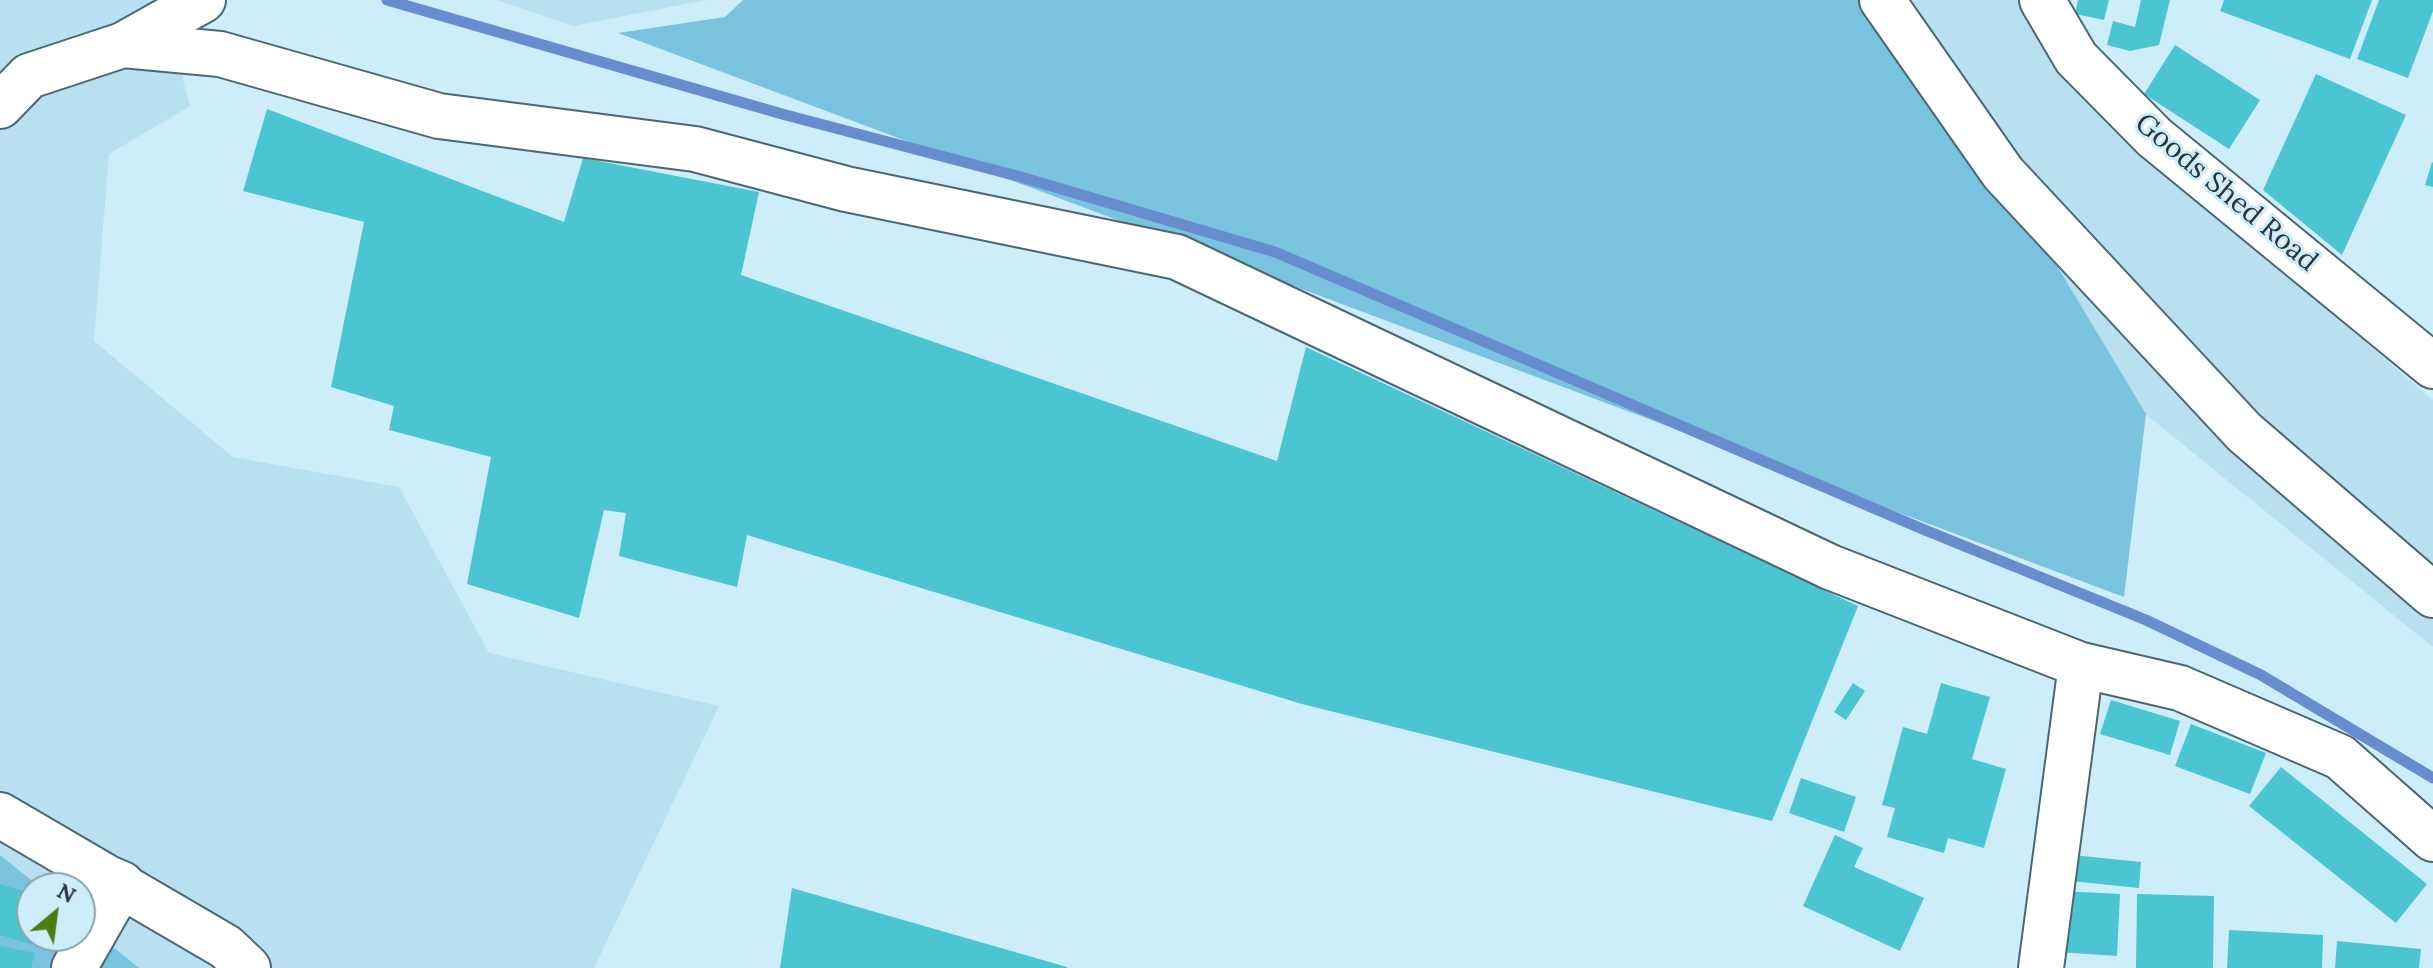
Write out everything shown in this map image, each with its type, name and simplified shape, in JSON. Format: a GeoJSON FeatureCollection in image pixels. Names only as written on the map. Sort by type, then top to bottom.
{"type":"FeatureCollection","features":[{"type":"Feature","properties":{"kind":"street"},"geometry":{"type":"LineString","coordinates":[[1882,0],[2003,173],[2244,432],[2433,595]]}},
{"type":"Feature","properties":{"kind":"street","name":"Goods Shed Road"},"geometry":{"type":"LineString","coordinates":[[2042,0],[2076,58],[2154,137],[2433,366]]}},
{"type":"Feature","properties":{"kind":"street"},"geometry":{"type":"LineString","coordinates":[[0,106],[29,76],[123,45],[192,8]]}},
{"type":"Feature","properties":{"kind":"street"},"geometry":{"type":"LineString","coordinates":[[123,45],[220,54],[439,116],[695,149],[846,189],[1177,257],[1830,567],[2081,665],[2180,688],[2340,757],[2433,839]]}},
{"type":"Feature","properties":{"kind":"street"},"geometry":{"type":"LineString","coordinates":[[2041,968],[2081,665]]}},
{"type":"Feature","properties":{"kind":"street"},"geometry":{"type":"LineString","coordinates":[[0,815],[226,947],[248,968]]}},
{"type":"Feature","properties":{"kind":"street"},"geometry":{"type":"LineString","coordinates":[[0,830],[122,884]]}},
{"type":"Feature","properties":{"kind":"street"},"geometry":{"type":"LineString","coordinates":[[74,968],[122,884]]}},
{"type":"Feature","properties":{"kind":"shaded area"},"geometry":{"type":"Polygon","coordinates":[[[0,0],[162,0],[190,106],[109,154],[94,341],[233,457],[399,487],[489,653],[719,706],[594,968],[0,968],[0,0]]]}},
{"type":"Feature","properties":{"kind":"shaded area"},"geometry":{"type":"Polygon","coordinates":[[[497,0],[706,0],[573,26],[497,0]]]}},
{"type":"Feature","properties":{"kind":"shaded area"},"geometry":{"type":"Polygon","coordinates":[[[743,0],[1897,0],[2146,414],[2124,597],[618,33],[725,17],[743,0]]]}},
{"type":"Feature","properties":{"kind":"shaded area"},"geometry":{"type":"Polygon","coordinates":[[[1796,0],[2018,0],[2025,18],[2102,117],[2433,400],[2433,647],[2002,298],[1796,0]]]}},
{"type":"Feature","properties":{"kind":"shaded area"},"geometry":{"type":"Polygon","coordinates":[[[0,855],[21,872],[16,872],[16,952],[96,952],[96,933],[139,968],[0,968],[0,855]]]}},
{"type":"Feature","properties":{"kind":"building"},"geometry":{"type":"Polygon","coordinates":[[[2078,0],[2109,0],[2104,20],[2075,14],[2078,0]]]}},
{"type":"Feature","properties":{"kind":"building"},"geometry":{"type":"Polygon","coordinates":[[[2141,0],[2170,0],[2159,45],[2130,51],[2107,45],[2113,21],[2135,27],[2141,0]]]}},
{"type":"Feature","properties":{"kind":"building"},"geometry":{"type":"Polygon","coordinates":[[[2224,0],[2372,0],[2350,59],[2220,11],[2224,0]]]}},
{"type":"Feature","properties":{"kind":"building"},"geometry":{"type":"Polygon","coordinates":[[[2379,0],[2433,0],[2433,11],[2408,78],[2357,59],[2379,0]]]}},
{"type":"Feature","properties":{"kind":"building"},"geometry":{"type":"Polygon","coordinates":[[[2175,45],[2260,100],[2229,149],[2144,94],[2175,45]]]}},
{"type":"Feature","properties":{"kind":"building"},"geometry":{"type":"Polygon","coordinates":[[[2316,74],[2406,115],[2342,255],[2263,190],[2316,74]]]}},
{"type":"Feature","properties":{"kind":"building"},"geometry":{"type":"Polygon","coordinates":[[[267,109],[564,222],[583,158],[759,192],[741,275],[1277,461],[1306,347],[1858,606],[1772,821],[1302,704],[747,535],[737,587],[619,556],[626,513],[604,510],[579,618],[467,584],[491,457],[389,430],[394,406],[331,387],[364,222],[243,191],[267,109]]]}},
{"type":"Feature","properties":{"kind":"building"},"geometry":{"type":"Polygon","coordinates":[[[2433,163],[2433,187],[2425,185],[2433,163]]]}},
{"type":"Feature","properties":{"kind":"building"},"geometry":{"type":"Polygon","coordinates":[[[1853,683],[1865,691],[1846,720],[1834,712],[1853,683]]]}},
{"type":"Feature","properties":{"kind":"building"},"geometry":{"type":"Polygon","coordinates":[[[1941,683],[1990,697],[1972,759],[2006,769],[1984,848],[1948,838],[1944,853],[1887,837],[1895,808],[1882,805],[1903,727],[1927,734],[1941,683]]]}},
{"type":"Feature","properties":{"kind":"building"},"geometry":{"type":"Polygon","coordinates":[[[2111,700],[2180,721],[2170,755],[2100,734],[2111,700]]]}},
{"type":"Feature","properties":{"kind":"building"},"geometry":{"type":"Polygon","coordinates":[[[2191,724],[2266,753],[2250,794],[2175,766],[2191,724]]]}},
{"type":"Feature","properties":{"kind":"building"},"geometry":{"type":"Polygon","coordinates":[[[2281,767],[2427,884],[2396,923],[2249,806],[2281,767]]]}},
{"type":"Feature","properties":{"kind":"building"},"geometry":{"type":"Polygon","coordinates":[[[1801,778],[1856,797],[1844,832],[1789,813],[1801,778]]]}},
{"type":"Feature","properties":{"kind":"building"},"geometry":{"type":"Polygon","coordinates":[[[1835,835],[1863,848],[1854,867],[1924,898],[1900,951],[1803,906],[1835,835]]]}},
{"type":"Feature","properties":{"kind":"building"},"geometry":{"type":"Polygon","coordinates":[[[2073,855],[2141,862],[2139,888],[2071,881],[2073,855]]]}},
{"type":"Feature","properties":{"kind":"building"},"geometry":{"type":"Polygon","coordinates":[[[0,884],[16,889],[16,940],[0,935],[0,884]]]}},
{"type":"Feature","properties":{"kind":"building"},"geometry":{"type":"Polygon","coordinates":[[[792,888],[1067,967],[1067,968],[780,968],[792,888]]]}},
{"type":"Feature","properties":{"kind":"building"},"geometry":{"type":"Polygon","coordinates":[[[2061,891],[2120,894],[2117,956],[2058,952],[2061,891]]]}},
{"type":"Feature","properties":{"kind":"building"},"geometry":{"type":"Polygon","coordinates":[[[2137,894],[2214,896],[2213,968],[2136,968],[2137,894]]]}},
{"type":"Feature","properties":{"kind":"building"},"geometry":{"type":"Polygon","coordinates":[[[2229,930],[2323,935],[2322,968],[2227,968],[2229,930]]]}},
{"type":"Feature","properties":{"kind":"building"},"geometry":{"type":"Polygon","coordinates":[[[2337,941],[2421,949],[2419,968],[2335,968],[2337,941]]]}},
{"type":"Feature","properties":{"kind":"building"},"geometry":{"type":"Polygon","coordinates":[[[0,946],[16,949],[16,952],[35,953],[31,968],[0,968],[0,946]]]}},
{"type":"Feature","properties":{"kind":"building"},"geometry":{"type":"Polygon","coordinates":[[[57,952],[79,952],[77,958],[57,952]]]}},
{"type":"Feature","properties":{"kind":"waterway"},"geometry":{"type":"LineString","coordinates":[[387,0],[782,114],[1021,177],[1275,252],[1920,528],[2146,620],[2261,675],[2433,778]]}}]}
